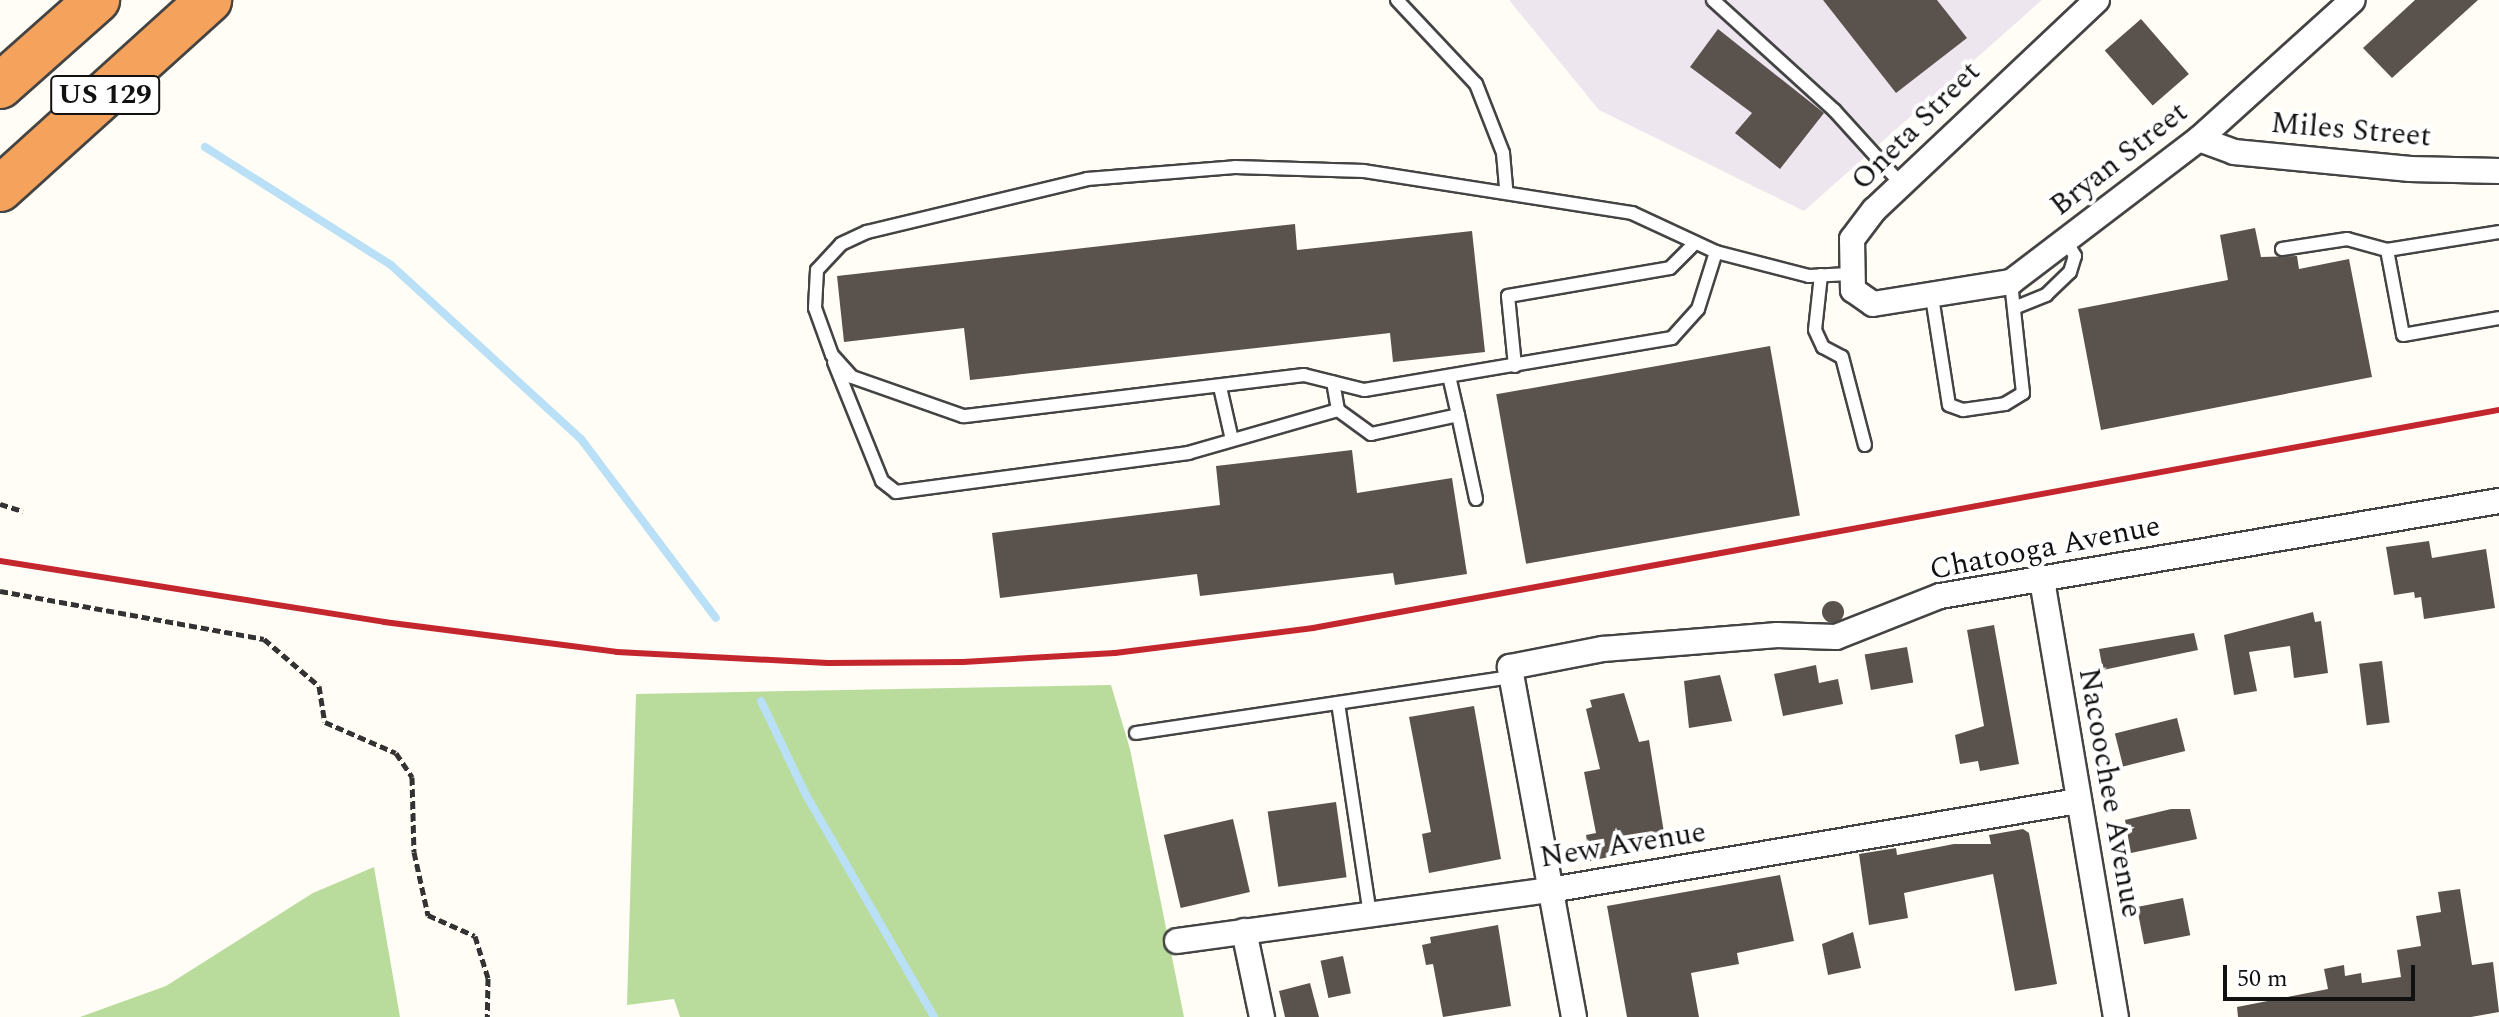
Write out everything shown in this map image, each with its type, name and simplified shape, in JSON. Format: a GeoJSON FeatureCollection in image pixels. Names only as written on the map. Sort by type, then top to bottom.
{"type":"FeatureCollection","features":[{"type":"Feature","properties":{"kind":"highway","name":"US 129"},"geometry":{"type":"LineString","coordinates":[[0,86],[97,0]]}},
{"type":"Feature","properties":{"kind":"highway","name":"US 129"},"geometry":{"type":"LineString","coordinates":[[0,189],[209,0]]}},
{"type":"Feature","properties":{"kind":"street","name":"Oneta Street"},"geometry":{"type":"LineString","coordinates":[[1850,274],[1852,239],[1901,184],[2097,0]]}},
{"type":"Feature","properties":{"kind":"street","name":"Bryan Street"},"geometry":{"type":"LineString","coordinates":[[1850,274],[1853,290],[1873,304],[2011,282],[2199,139],[2353,0]]}},
{"type":"Feature","properties":{"kind":"street","name":"Miles Street"},"geometry":{"type":"LineString","coordinates":[[2199,139],[2234,152],[2410,169],[2499,171]]}},
{"type":"Feature","properties":{"kind":"street","name":"Chatooga Avenue"},"geometry":{"type":"LineString","coordinates":[[1511,672],[1603,649],[1777,635],[1836,637],[1940,596],[2499,501]]}},
{"type":"Feature","properties":{"kind":"street","name":"Nacoochee Avenue"},"geometry":{"type":"LineString","coordinates":[[2042,580],[2116,1017]]}},
{"type":"Feature","properties":{"kind":"street"},"geometry":{"type":"LineString","coordinates":[[1511,672],[1574,1017]]}},
{"type":"Feature","properties":{"kind":"street","name":"New Avenue"},"geometry":{"type":"LineString","coordinates":[[1177,941],[1550,890],[2078,801]]}},
{"type":"Feature","properties":{"kind":"street"},"geometry":{"type":"LineString","coordinates":[[1244,931],[1262,1017]]}},
{"type":"Feature","properties":{"kind":"lane"},"geometry":{"type":"LineString","coordinates":[[1397,0],[1476,84],[1503,153],[1506,191]]}},
{"type":"Feature","properties":{"kind":"lane"},"geometry":{"type":"LineString","coordinates":[[1713,0],[1834,110],[1901,184]]}},
{"type":"Feature","properties":{"kind":"lane"},"geometry":{"type":"LineString","coordinates":[[1338,410],[1188,453],[896,492],[882,481],[815,308],[817,270],[841,244],[909,220],[1087,179],[1187,169],[1327,168],[1506,191],[1632,213],[1716,252],[1821,275],[1850,274]]}},
{"type":"Feature","properties":{"kind":"lane"},"geometry":{"type":"LineString","coordinates":[[2282,249],[2347,239],[2387,250],[2499,232]]}},
{"type":"Feature","properties":{"kind":"lane"},"geometry":{"type":"LineString","coordinates":[[2014,308],[2046,295],[2070,272],[2075,256],[2066,241]]}},
{"type":"Feature","properties":{"kind":"lane"},"geometry":{"type":"LineString","coordinates":[[1515,366],[1508,296],[1670,268],[1695,243]]}},
{"type":"Feature","properties":{"kind":"lane"},"geometry":{"type":"LineString","coordinates":[[2387,250],[2403,335],[2499,318]]}},
{"type":"Feature","properties":{"kind":"lane"},"geometry":{"type":"LineString","coordinates":[[832,355],[852,377],[963,416],[1304,375],[1364,390],[1672,338],[1698,309],[1716,252]]}},
{"type":"Feature","properties":{"kind":"lane"},"geometry":{"type":"LineString","coordinates":[[1821,275],[1815,330],[1823,347],[1842,357],[1865,445]]}},
{"type":"Feature","properties":{"kind":"lane"},"geometry":{"type":"LineString","coordinates":[[1932,297],[1949,405],[1963,410],[2005,404],[2023,393],[2011,282]]}},
{"type":"Feature","properties":{"kind":"lane"},"geometry":{"type":"LineString","coordinates":[[1449,376],[1476,499]]}},
{"type":"Feature","properties":{"kind":"lane"},"geometry":{"type":"LineString","coordinates":[[1333,382],[1338,410],[1371,434],[1458,415]]}},
{"type":"Feature","properties":{"kind":"lane"},"geometry":{"type":"LineString","coordinates":[[1220,387],[1232,440]]}},
{"type":"Feature","properties":{"kind":"lane"},"geometry":{"type":"LineString","coordinates":[[1136,733],[1338,703],[1511,672]]}},
{"type":"Feature","properties":{"kind":"lane"},"geometry":{"type":"LineString","coordinates":[[1338,703],[1370,914]]}},
{"type":"Feature","properties":{"kind":"path"},"geometry":{"type":"LineString","coordinates":[[0,504],[23,511]]}},
{"type":"Feature","properties":{"kind":"path"},"geometry":{"type":"LineString","coordinates":[[0,591],[264,639],[319,686],[325,722],[396,753],[412,777],[414,852],[428,915],[475,936],[488,978],[487,1017]]}},
{"type":"Feature","properties":{"kind":"shaded area"},"geometry":{"type":"Polygon","coordinates":[[[1509,0],[2042,0],[1804,211],[1599,110],[1509,0]]]}},
{"type":"Feature","properties":{"kind":"green space"},"geometry":{"type":"Polygon","coordinates":[[[1111,685],[1130,749],[1184,1017],[680,1017],[674,999],[627,1005],[636,694],[1111,685]]]}},
{"type":"Feature","properties":{"kind":"green space"},"geometry":{"type":"Polygon","coordinates":[[[374,867],[400,1017],[80,1017],[166,986],[313,893],[374,867]]]}},
{"type":"Feature","properties":{"kind":"building"},"geometry":{"type":"Polygon","coordinates":[[[1823,0],[1937,0],[1967,38],[1896,93],[1823,0]]]}},
{"type":"Feature","properties":{"kind":"building"},"geometry":{"type":"Polygon","coordinates":[[[2415,0],[2478,0],[2392,78],[2363,48],[2415,0]]]}},
{"type":"Feature","properties":{"kind":"building"},"geometry":{"type":"Polygon","coordinates":[[[2141,19],[2189,74],[2153,106],[2105,50],[2141,19]]]}},
{"type":"Feature","properties":{"kind":"building"},"geometry":{"type":"Polygon","coordinates":[[[1718,29],[1824,113],[1780,169],[1735,133],[1752,113],[1690,67],[1718,29]]]}},
{"type":"Feature","properties":{"kind":"building"},"geometry":{"type":"Polygon","coordinates":[[[1295,224],[1297,250],[1472,231],[1485,352],[1393,362],[1390,333],[970,380],[964,328],[844,342],[837,276],[1295,224]]]}},
{"type":"Feature","properties":{"kind":"building"},"geometry":{"type":"Polygon","coordinates":[[[2255,228],[2261,257],[2297,256],[2299,269],[2349,259],[2372,377],[2101,430],[2078,309],[2228,280],[2220,235],[2255,228]]]}},
{"type":"Feature","properties":{"kind":"building"},"geometry":{"type":"Polygon","coordinates":[[[1770,346],[1800,515],[1526,564],[1496,394],[1770,346]]]}},
{"type":"Feature","properties":{"kind":"building"},"geometry":{"type":"Polygon","coordinates":[[[1352,450],[1357,493],[1452,478],[1467,574],[1395,585],[1393,573],[1200,596],[1197,574],[1000,598],[992,533],[1220,505],[1216,466],[1352,450]]]}},
{"type":"Feature","properties":{"kind":"building"},"geometry":{"type":"Polygon","coordinates":[[[2429,541],[2432,558],[2486,549],[2495,608],[2424,619],[2421,597],[2415,598],[2414,592],[2394,595],[2386,547],[2429,541]]]}},
{"type":"Feature","properties":{"kind":"building"},"geometry":{"type":"Polygon","coordinates":[[[1833,601],[1841,604],[1844,612],[1841,620],[1833,623],[1825,620],[1822,612],[1825,604],[1833,601]]]}},
{"type":"Feature","properties":{"kind":"building"},"geometry":{"type":"Polygon","coordinates":[[[2313,612],[2315,622],[2321,621],[2328,673],[2294,678],[2290,646],[2249,652],[2257,691],[2234,695],[2224,635],[2313,612]]]}},
{"type":"Feature","properties":{"kind":"building"},"geometry":{"type":"Polygon","coordinates":[[[1994,625],[2019,764],[1980,771],[1978,761],[1960,764],[1955,735],[1984,726],[1967,630],[1994,625]]]}},
{"type":"Feature","properties":{"kind":"building"},"geometry":{"type":"Polygon","coordinates":[[[2194,633],[2198,650],[2103,670],[2099,649],[2194,633]]]}},
{"type":"Feature","properties":{"kind":"building"},"geometry":{"type":"Polygon","coordinates":[[[1907,647],[1913,682],[1871,690],[1865,654],[1907,647]]]}},
{"type":"Feature","properties":{"kind":"building"},"geometry":{"type":"Polygon","coordinates":[[[2382,661],[2390,723],[2367,725],[2359,664],[2382,661]]]}},
{"type":"Feature","properties":{"kind":"building"},"geometry":{"type":"Polygon","coordinates":[[[1816,665],[1819,683],[1838,679],[1843,704],[1783,716],[1774,674],[1816,665]]]}},
{"type":"Feature","properties":{"kind":"building"},"geometry":{"type":"Polygon","coordinates":[[[1720,675],[1732,721],[1689,728],[1684,681],[1720,675]]]}},
{"type":"Feature","properties":{"kind":"building"},"geometry":{"type":"Polygon","coordinates":[[[1624,693],[1639,742],[1649,740],[1666,845],[1590,861],[1586,835],[1596,833],[1584,772],[1600,769],[1586,709],[1592,707],[1590,700],[1624,693]]]}},
{"type":"Feature","properties":{"kind":"building"},"geometry":{"type":"Polygon","coordinates":[[[1474,706],[1501,859],[1429,873],[1422,834],[1431,832],[1409,717],[1474,706]]]}},
{"type":"Feature","properties":{"kind":"building"},"geometry":{"type":"Polygon","coordinates":[[[2177,718],[2185,751],[2123,766],[2115,733],[2177,718]]]}},
{"type":"Feature","properties":{"kind":"building"},"geometry":{"type":"Polygon","coordinates":[[[1336,802],[1347,877],[1278,887],[1268,812],[1336,802]]]}},
{"type":"Feature","properties":{"kind":"building"},"geometry":{"type":"Polygon","coordinates":[[[2171,809],[2190,809],[2197,839],[2131,853],[2125,820],[2171,809]]]}},
{"type":"Feature","properties":{"kind":"building"},"geometry":{"type":"Polygon","coordinates":[[[1233,819],[1250,892],[1181,908],[1164,835],[1233,819]]]}},
{"type":"Feature","properties":{"kind":"building"},"geometry":{"type":"Polygon","coordinates":[[[2023,829],[2029,833],[2057,984],[2015,991],[1993,874],[1904,893],[1908,918],[1869,925],[1859,854],[1896,848],[1897,855],[1954,844],[1991,844],[1989,835],[2023,829]]]}},
{"type":"Feature","properties":{"kind":"building"},"geometry":{"type":"Polygon","coordinates":[[[1780,875],[1794,941],[1737,953],[1739,964],[1691,973],[1699,1017],[1627,1017],[1607,906],[1780,875]]]}},
{"type":"Feature","properties":{"kind":"building"},"geometry":{"type":"Polygon","coordinates":[[[2460,889],[2472,965],[2493,962],[2499,1012],[2471,1017],[2238,1017],[2237,1007],[2328,989],[2324,969],[2344,965],[2345,976],[2361,973],[2362,983],[2401,977],[2397,950],[2421,946],[2416,916],[2441,912],[2438,892],[2460,889]]]}},
{"type":"Feature","properties":{"kind":"building"},"geometry":{"type":"Polygon","coordinates":[[[2183,898],[2190,935],[2144,944],[2137,907],[2183,898]]]}},
{"type":"Feature","properties":{"kind":"building"},"geometry":{"type":"Polygon","coordinates":[[[1498,925],[1511,1006],[1443,1017],[1433,964],[1426,965],[1422,945],[1431,943],[1430,937],[1498,925]]]}},
{"type":"Feature","properties":{"kind":"building"},"geometry":{"type":"Polygon","coordinates":[[[1853,932],[1861,968],[1828,975],[1822,944],[1853,932]]]}},
{"type":"Feature","properties":{"kind":"building"},"geometry":{"type":"Polygon","coordinates":[[[1343,956],[1351,993],[1328,998],[1321,961],[1343,956]]]}},
{"type":"Feature","properties":{"kind":"building"},"geometry":{"type":"Polygon","coordinates":[[[1310,983],[1319,1017],[1285,1017],[1279,991],[1310,983]]]}},
{"type":"Feature","properties":{"kind":"waterway"},"geometry":{"type":"LineString","coordinates":[[205,147],[391,265],[581,439],[716,618]]}},
{"type":"Feature","properties":{"kind":"waterway"},"geometry":{"type":"LineString","coordinates":[[761,701],[806,795],[934,1017]]}},
{"type":"Feature","properties":{"kind":"railway"},"geometry":{"type":"LineString","coordinates":[[0,561],[384,622],[617,652],[828,663],[963,662],[1115,653],[1313,628],[2499,410]]}}]}
